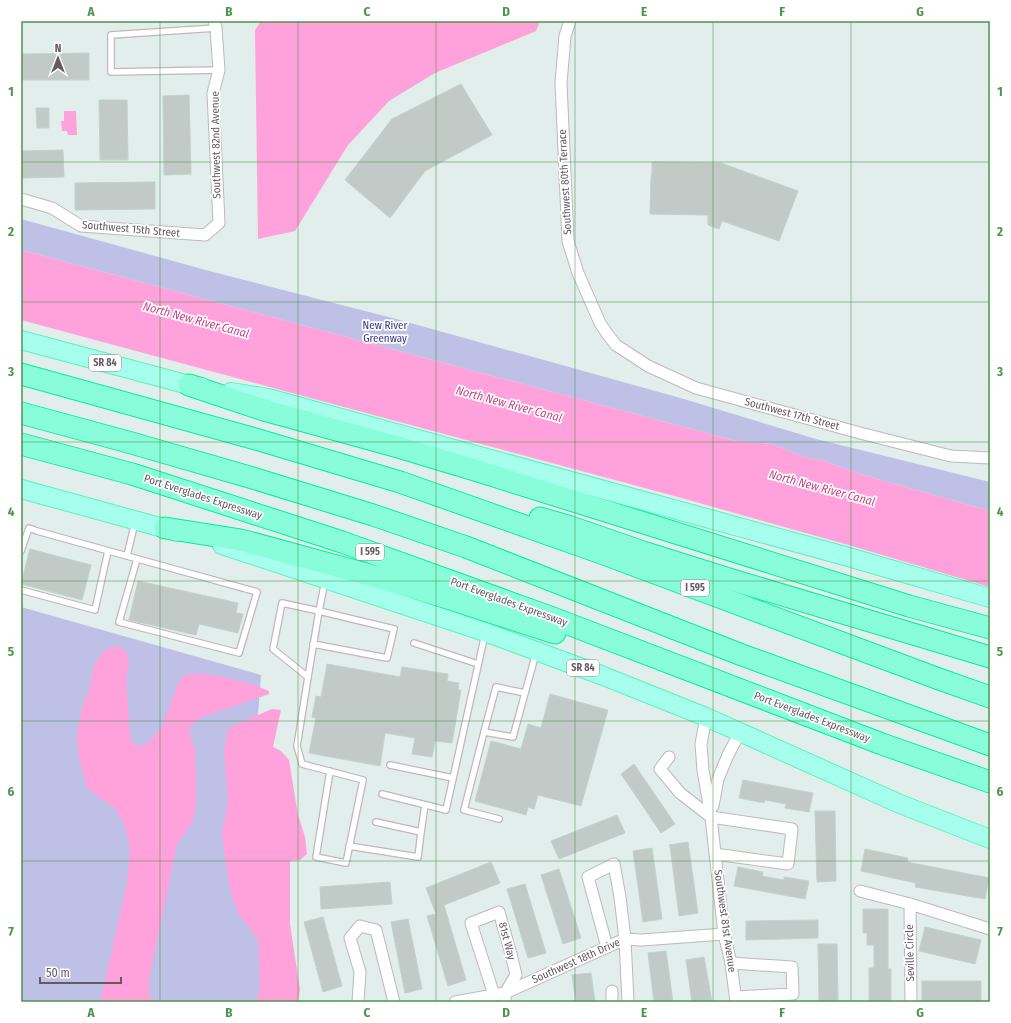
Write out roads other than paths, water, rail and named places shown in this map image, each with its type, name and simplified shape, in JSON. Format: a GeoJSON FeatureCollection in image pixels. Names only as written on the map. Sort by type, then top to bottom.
{"type":"FeatureCollection","features":[{"type":"Feature","properties":{"kind":"highway","name":"I 595"},"geometry":{"type":"LineString","coordinates":[[21,374],[259,440],[400,482],[604,554],[990,697]]}},
{"type":"Feature","properties":{"kind":"highway"},"geometry":{"type":"LineString","coordinates":[[189,385],[267,411],[398,447],[478,471],[909,606],[990,628]]}},
{"type":"Feature","properties":{"kind":"highway"},"geometry":{"type":"LineString","coordinates":[[21,413],[264,481],[373,515],[466,547],[742,654],[990,746]]}},
{"type":"Feature","properties":{"kind":"highway","name":"Port Everglades Expressway"},"geometry":{"type":"LineString","coordinates":[[21,444],[132,474],[342,542],[550,617],[882,744],[990,782]]}},
{"type":"Feature","properties":{"kind":"highway"},"geometry":{"type":"LineString","coordinates":[[400,482],[568,526],[729,579],[990,657]]}},
{"type":"Feature","properties":{"kind":"highway"},"geometry":{"type":"LineString","coordinates":[[165,528],[241,540],[388,580],[548,631],[713,680]]}},
{"type":"Feature","properties":{"kind":"main road","name":"SR 84"},"geometry":{"type":"LineString","coordinates":[[21,340],[189,385],[268,398],[845,556],[990,598]]}},
{"type":"Feature","properties":{"kind":"main road","name":"SR 84"},"geometry":{"type":"LineString","coordinates":[[21,489],[240,550],[486,632],[601,674],[706,717],[900,804],[990,839]]}},
{"type":"Feature","properties":{"kind":"street","name":"Southwest 80th Terrace"},"geometry":{"type":"LineString","coordinates":[[570,21],[565,36],[561,83],[568,241],[578,273],[600,323],[608,335]]}},
{"type":"Feature","properties":{"kind":"street","name":"Southwest 82nd Avenue"},"geometry":{"type":"LineString","coordinates":[[215,24],[218,70],[213,93],[218,223]]}},
{"type":"Feature","properties":{"kind":"street","name":"Southwest 15th Street"},"geometry":{"type":"LineString","coordinates":[[21,199],[52,208],[81,226],[204,235],[218,223]]}},
{"type":"Feature","properties":{"kind":"street","name":"Southwest 17th Street"},"geometry":{"type":"LineString","coordinates":[[608,335],[616,345],[648,366],[696,388],[951,456],[990,458]]}},
{"type":"Feature","properties":{"kind":"street","name":"Southwest 81st Avenue"},"geometry":{"type":"LineString","coordinates":[[706,717],[701,744],[703,770],[716,854],[724,934],[731,963],[736,1000]]}},
{"type":"Feature","properties":{"kind":"street","name":"Southwest 81st Avenue"},"geometry":{"type":"LineString","coordinates":[[711,817],[718,779],[740,732]]}},
{"type":"Feature","properties":{"kind":"street"},"geometry":{"type":"LineString","coordinates":[[669,757],[660,768],[680,793],[711,817],[792,829],[788,864],[716,854]]}},
{"type":"Feature","properties":{"kind":"street"},"geometry":{"type":"LineString","coordinates":[[607,947],[588,877],[614,864],[625,939],[628,1002]]}},
{"type":"Feature","properties":{"kind":"street"},"geometry":{"type":"LineString","coordinates":[[860,891],[910,904],[990,929]]}},
{"type":"Feature","properties":{"kind":"street","name":"Seville Circle"},"geometry":{"type":"LineString","coordinates":[[910,904],[911,1002]]}},
{"type":"Feature","properties":{"kind":"street","name":"81st Way"},"geometry":{"type":"LineString","coordinates":[[499,912],[516,975],[501,997],[471,923],[499,912]]}},
{"type":"Feature","properties":{"kind":"street"},"geometry":{"type":"LineString","coordinates":[[358,1002],[360,972],[350,938],[360,926],[376,930],[394,1002]]}},
{"type":"Feature","properties":{"kind":"street","name":"Southwest 18th Drive"},"geometry":{"type":"LineString","coordinates":[[455,1002],[501,997],[625,939],[642,940],[724,934]]}},
{"type":"Feature","properties":{"kind":"street"},"geometry":{"type":"LineString","coordinates":[[731,963],[792,967],[792,994],[736,1000]]}},
{"type":"Feature","properties":{"kind":"lane"},"geometry":{"type":"LineString","coordinates":[[215,24],[111,35],[111,72],[218,70]]}},
{"type":"Feature","properties":{"kind":"lane"},"geometry":{"type":"LineString","coordinates":[[128,556],[135,520]]}},
{"type":"Feature","properties":{"kind":"lane"},"geometry":{"type":"LineString","coordinates":[[21,551],[29,528],[37,532],[128,556],[257,592],[239,653],[119,622],[137,559]]}},
{"type":"Feature","properties":{"kind":"lane"},"geometry":{"type":"LineString","coordinates":[[21,590],[95,610],[108,551]]}},
{"type":"Feature","properties":{"kind":"lane"},"geometry":{"type":"LineString","coordinates":[[326,579],[318,611],[296,746],[302,764],[330,771],[363,780],[346,862],[316,857],[330,771]]}},
{"type":"Feature","properties":{"kind":"lane"},"geometry":{"type":"LineString","coordinates":[[308,677],[273,649],[282,603],[394,629],[387,658],[313,644]]}},
{"type":"Feature","properties":{"kind":"lane"},"geometry":{"type":"LineString","coordinates":[[382,794],[446,810],[486,632]]}},
{"type":"Feature","properties":{"kind":"lane"},"geometry":{"type":"LineString","coordinates":[[414,643],[478,664]]}},
{"type":"Feature","properties":{"kind":"lane"},"geometry":{"type":"LineString","coordinates":[[484,732],[513,737],[537,651]]}},
{"type":"Feature","properties":{"kind":"lane"},"geometry":{"type":"LineString","coordinates":[[499,819],[464,810],[496,687],[525,693]]}},
{"type":"Feature","properties":{"kind":"lane"},"geometry":{"type":"LineString","coordinates":[[390,765],[453,778]]}},
{"type":"Feature","properties":{"kind":"lane"},"geometry":{"type":"LineString","coordinates":[[350,846],[418,857],[425,805]]}},
{"type":"Feature","properties":{"kind":"lane"},"geometry":{"type":"LineString","coordinates":[[376,822],[422,832]]}},
{"type":"Feature","properties":{"kind":"water"},"geometry":{"type":"Polygon","coordinates":[[[261,21],[540,21],[536,31],[435,73],[389,101],[348,145],[295,231],[258,239],[255,30],[261,21]]]}},
{"type":"Feature","properties":{"kind":"water"},"geometry":{"type":"Polygon","coordinates":[[[64,111],[76,111],[77,135],[68,135],[67,131],[62,131],[61,121],[64,121],[64,111]]]}},
{"type":"Feature","properties":{"kind":"water","name":"North New River Canal"},"geometry":{"type":"Polygon","coordinates":[[[21,250],[736,441],[772,444],[804,457],[824,461],[860,474],[990,511],[990,587],[678,497],[21,320],[21,250]]]}},
{"type":"Feature","properties":{"kind":"water"},"geometry":{"type":"Polygon","coordinates":[[[120,647],[127,653],[129,666],[126,678],[130,738],[134,744],[139,746],[146,744],[161,729],[178,684],[184,676],[195,673],[213,675],[252,684],[269,691],[269,694],[203,717],[191,726],[189,730],[195,752],[196,803],[193,822],[177,844],[149,979],[149,994],[154,1002],[100,1002],[127,884],[130,848],[125,827],[116,809],[88,789],[79,760],[77,736],[80,715],[90,688],[93,668],[100,656],[108,648],[120,647]]]}},
{"type":"Feature","properties":{"kind":"water"},"geometry":{"type":"Polygon","coordinates":[[[272,709],[281,710],[273,747],[281,751],[289,760],[298,815],[305,837],[307,854],[300,860],[290,861],[290,924],[300,990],[298,1002],[255,1002],[260,990],[258,940],[238,913],[231,893],[222,833],[228,801],[224,749],[228,729],[272,709]]]}},
{"type":"Feature","properties":{"kind":"park label","name":"New River Greenway"},"geometry":{"type":"Point","coordinates":[385,331]}}]}
